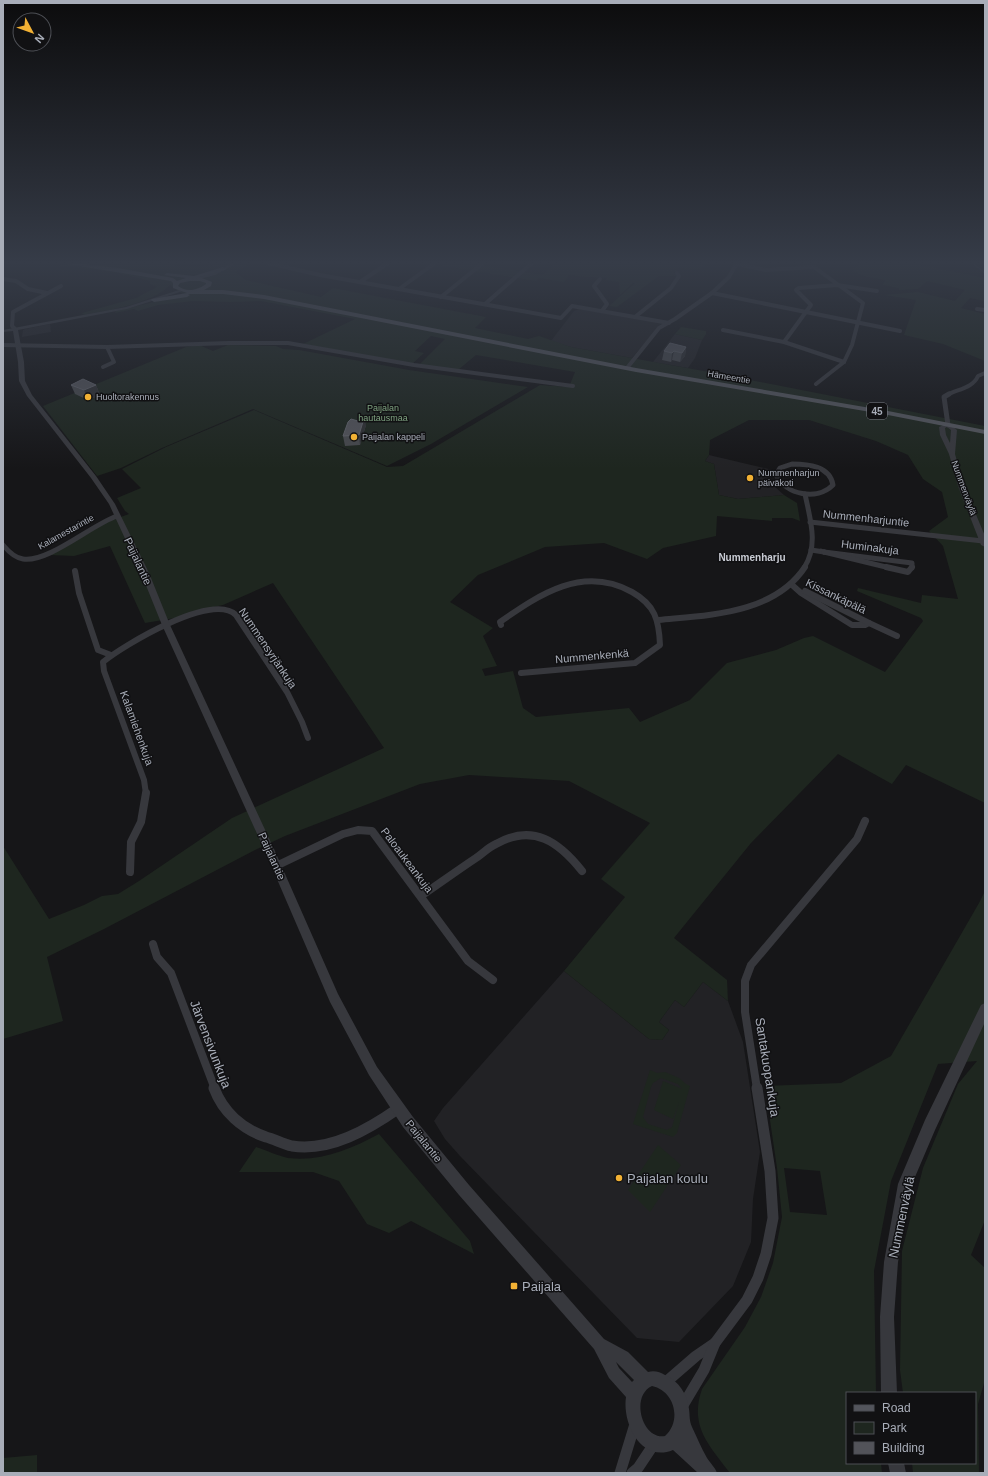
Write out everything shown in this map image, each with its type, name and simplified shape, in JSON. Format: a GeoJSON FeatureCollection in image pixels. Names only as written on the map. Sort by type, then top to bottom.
{"type":"FeatureCollection","features":[{"type":"Feature","properties":{"kind":"main road","name":"Hämeentie"},"geometry":{"type":"LineString","coordinates":[[449,332],[796,397],[948,427],[985,436]]}},
{"type":"Feature","properties":{"kind":"main road","name":"Hämeentie"},"geometry":{"type":"LineString","coordinates":[[457,332],[629,366]]}},
{"type":"Feature","properties":{"kind":"main road","name":"Hämeentie"},"geometry":{"type":"LineString","coordinates":[[948,427],[985,432]]}},
{"type":"Feature","properties":{"kind":"street","name":"Paijalantie"},"geometry":{"type":"LineString","coordinates":[[15,332],[21,362],[22,382],[27,392],[94,477],[112,504],[145,573],[166,625],[276,866],[334,998],[373,1071],[399,1108],[474,1201],[599,1344],[614,1373],[634,1395]]}},
{"type":"Feature","properties":{"kind":"street"},"geometry":{"type":"LineString","coordinates":[[629,366],[656,332]]}},
{"type":"Feature","properties":{"kind":"street"},"geometry":{"type":"LineString","coordinates":[[733,332],[784,342],[844,362]]}},
{"type":"Feature","properties":{"kind":"street"},"geometry":{"type":"LineString","coordinates":[[784,342],[791,332]]}},
{"type":"Feature","properties":{"kind":"street"},"geometry":{"type":"LineString","coordinates":[[816,384],[844,362],[856,332]]}},
{"type":"Feature","properties":{"kind":"street"},"geometry":{"type":"LineString","coordinates":[[3,345],[17,344],[107,347],[229,343],[288,343],[410,364],[573,386]]}},
{"type":"Feature","properties":{"kind":"street"},"geometry":{"type":"LineString","coordinates":[[103,366],[114,362],[107,347]]}},
{"type":"Feature","properties":{"kind":"street"},"geometry":{"type":"LineString","coordinates":[[948,427],[944,397],[950,393],[974,384],[977,381],[978,376],[985,373]]}},
{"type":"Feature","properties":{"kind":"street","name":"Nummenväylä"},"geometry":{"type":"LineString","coordinates":[[948,427],[943,435],[952,454]]}},
{"type":"Feature","properties":{"kind":"street","name":"Nummenväylä"},"geometry":{"type":"LineString","coordinates":[[948,427],[952,454],[961,486],[984,543]]}},
{"type":"Feature","properties":{"kind":"street"},"geometry":{"type":"LineString","coordinates":[[792,464],[808,465],[824,471],[833,480],[833,485],[829,490],[820,494],[805,494],[789,489],[781,484],[776,475],[779,469],[792,464]]}},
{"type":"Feature","properties":{"kind":"street"},"geometry":{"type":"LineString","coordinates":[[805,494],[810,522]]}},
{"type":"Feature","properties":{"kind":"street","name":"Kalamestarintie"},"geometry":{"type":"LineString","coordinates":[[3,545],[15,556],[23,559],[36,558],[48,554],[98,524],[117,516]]}},
{"type":"Feature","properties":{"kind":"street","name":"Nummenharjuntie"},"geometry":{"type":"LineString","coordinates":[[659,620],[711,615],[741,609],[763,601],[793,585],[807,564],[812,550],[810,522],[984,543]]}},
{"type":"Feature","properties":{"kind":"street","name":"Huminakuja"},"geometry":{"type":"LineString","coordinates":[[812,550],[821,551],[912,563],[912,568],[908,572],[821,551]]}},
{"type":"Feature","properties":{"kind":"street"},"geometry":{"type":"LineString","coordinates":[[75,571],[79,593],[98,650],[111,655],[150,632],[166,625]]}},
{"type":"Feature","properties":{"kind":"street"},"geometry":{"type":"LineString","coordinates":[[501,625],[500,622],[518,608],[544,593],[570,583],[597,579],[622,585],[634,592],[649,604],[659,620]]}},
{"type":"Feature","properties":{"kind":"street","name":"Kissankäpälä"},"geometry":{"type":"LineString","coordinates":[[793,585],[801,593],[852,625],[869,623],[897,636]]}},
{"type":"Feature","properties":{"kind":"street","name":"Nummensyrjänkuja"},"geometry":{"type":"LineString","coordinates":[[166,625],[204,610],[215,608],[227,609],[235,613],[291,700],[308,738]]}},
{"type":"Feature","properties":{"kind":"street","name":"Nummenkenkä"},"geometry":{"type":"LineString","coordinates":[[521,673],[635,662],[660,645],[659,620]]}},
{"type":"Feature","properties":{"kind":"street","name":"Kalamiehenkuja"},"geometry":{"type":"LineString","coordinates":[[111,655],[103,662],[104,671],[144,780],[146,792],[140,822],[131,842],[130,872]]}},
{"type":"Feature","properties":{"kind":"street","name":"Santakuopankuja"},"geometry":{"type":"LineString","coordinates":[[682,1415],[704,1370],[715,1343],[747,1300],[758,1278],[766,1254],[772,1218],[770,1171],[746,1012],[745,981],[751,965],[857,839],[864,821]]}},
{"type":"Feature","properties":{"kind":"street","name":"Paloaukeankuja"},"geometry":{"type":"LineString","coordinates":[[276,866],[343,834],[358,830],[372,831],[468,961],[493,980]]}},
{"type":"Feature","properties":{"kind":"street"},"geometry":{"type":"LineString","coordinates":[[421,896],[498,842],[518,836],[535,835],[551,841],[569,854],[582,871]]}},
{"type":"Feature","properties":{"kind":"street","name":"Järvensivunkuja"},"geometry":{"type":"LineString","coordinates":[[153,944],[157,957],[171,973],[218,1098],[229,1113],[243,1127],[292,1146],[316,1146],[346,1138],[378,1122],[399,1108]]}},
{"type":"Feature","properties":{"kind":"street","name":"Nummenväylä"},"geometry":{"type":"LineString","coordinates":[[889,1392],[887,1317],[891,1262],[905,1184],[930,1125],[985,1009]]}},
{"type":"Feature","properties":{"kind":"street","name":"Santakuopankuja"},"geometry":{"type":"LineString","coordinates":[[666,1382],[696,1356],[715,1343]]}},
{"type":"Feature","properties":{"kind":"street","name":"Paijalantie"},"geometry":{"type":"LineString","coordinates":[[599,1344],[623,1357],[645,1380]]}},
{"type":"Feature","properties":{"kind":"street"},"geometry":{"type":"LineString","coordinates":[[620,1473],[635,1424],[632,1404],[634,1395],[640,1383],[652,1378],[666,1382],[676,1393],[682,1415],[705,1469]]}},
{"type":"Feature","properties":{"kind":"street"},"geometry":{"type":"LineString","coordinates":[[635,1424],[646,1440],[654,1444],[667,1444],[673,1440],[679,1432],[682,1415]]}},
{"type":"Feature","properties":{"kind":"street"},"geometry":{"type":"LineString","coordinates":[[673,1440],[705,1469]]}},
{"type":"Feature","properties":{"kind":"street"},"geometry":{"type":"LineString","coordinates":[[632,1473],[638,1468],[654,1444]]}},
{"type":"Feature","properties":{"kind":"shaded area"},"geometry":{"type":"Polygon","coordinates":[[[23,332],[51,332],[51,332],[22,337],[23,332]]]}},
{"type":"Feature","properties":{"kind":"shaded area"},"geometry":{"type":"Polygon","coordinates":[[[558,332],[654,332],[632,358],[571,347],[551,341],[558,332]]]}},
{"type":"Feature","properties":{"kind":"shaded area"},"geometry":{"type":"Polygon","coordinates":[[[675,334],[702,340],[695,358],[688,368],[653,362],[675,334]]]}},
{"type":"Feature","properties":{"kind":"shaded area"},"geometry":{"type":"Polygon","coordinates":[[[709,455],[773,470],[770,480],[784,495],[738,499],[719,495],[714,464],[705,461],[709,455]]]}},
{"type":"Feature","properties":{"kind":"shaded area","name":"Paijalan koulu"},"geometry":{"type":"Polygon","coordinates":[[[564,971],[649,1039],[662,1040],[669,1030],[659,1022],[675,1000],[684,1007],[703,982],[728,1001],[743,1042],[760,1152],[753,1199],[751,1242],[733,1286],[679,1342],[637,1338],[460,1156],[445,1139],[434,1121],[443,1108],[564,971]]]}},
{"type":"Feature","properties":{"kind":"green space"},"geometry":{"type":"Polygon","coordinates":[[[328,332],[494,332],[528,339],[539,336],[571,347],[709,372],[985,426],[985,803],[906,765],[892,784],[838,754],[751,843],[674,938],[727,980],[728,1001],[703,982],[684,1007],[675,1000],[659,1022],[669,1030],[662,1040],[649,1039],[564,971],[625,897],[601,879],[650,823],[569,781],[469,775],[420,784],[285,836],[47,957],[63,1021],[3,1039],[3,846],[49,919],[102,896],[118,894],[232,818],[384,748],[273,583],[223,605],[203,609],[181,617],[145,623],[110,546],[74,556],[50,555],[104,523],[129,514],[125,511],[117,498],[141,488],[122,469],[166,447],[254,410],[387,467],[403,466],[540,385],[569,387],[575,372],[476,355],[458,370],[419,365],[445,339],[431,336],[415,351],[424,353],[412,364],[303,344],[328,332]],[[749,420],[710,440],[709,455],[705,461],[714,464],[719,495],[738,499],[784,495],[797,503],[800,521],[792,518],[772,518],[772,521],[717,516],[716,536],[663,548],[647,559],[604,543],[545,547],[478,575],[450,602],[493,628],[483,636],[497,666],[482,669],[485,676],[513,671],[523,708],[536,717],[629,708],[640,722],[690,700],[727,663],[776,650],[804,638],[813,636],[885,672],[923,621],[921,618],[857,591],[858,588],[921,603],[922,595],[958,599],[943,546],[929,531],[948,517],[942,492],[923,479],[908,455],[876,441],[809,420],[749,420]]]}},
{"type":"Feature","properties":{"kind":"green space"},"geometry":{"type":"Polygon","coordinates":[[[677,332],[706,332],[702,340],[675,334],[677,332]]]}},
{"type":"Feature","properties":{"kind":"green space"},"geometry":{"type":"Polygon","coordinates":[[[905,332],[985,332],[985,361],[943,344],[904,335],[905,332]]]}},
{"type":"Feature","properties":{"kind":"green space","name":"Paijalan hautausmaa"},"geometry":{"type":"Polygon","coordinates":[[[199,345],[213,351],[228,345],[276,346],[283,349],[299,350],[409,370],[528,387],[431,444],[387,466],[253,409],[162,448],[121,468],[97,476],[43,406],[186,347],[199,345]]]}},
{"type":"Feature","properties":{"kind":"green space"},"geometry":{"type":"Polygon","coordinates":[[[985,891],[985,1220],[971,1255],[985,1268],[985,1380],[978,1404],[979,1473],[913,1473],[912,1464],[976,1464],[976,1392],[903,1392],[900,1370],[902,1251],[923,1168],[958,1084],[977,1061],[938,1064],[891,1181],[874,1271],[876,1392],[846,1392],[846,1464],[881,1464],[882,1473],[730,1473],[708,1444],[703,1434],[698,1414],[699,1402],[702,1389],[745,1327],[761,1297],[773,1263],[782,1217],[777,1168],[765,1086],[841,1083],[891,1056],[985,891]],[[784,1168],[790,1212],[827,1215],[820,1171],[784,1168]]]}},
{"type":"Feature","properties":{"kind":"green space"},"geometry":{"type":"Polygon","coordinates":[[[650,1070],[657,1073],[665,1072],[679,1078],[690,1086],[677,1133],[673,1137],[633,1124],[650,1070]],[[661,1078],[653,1083],[643,1117],[648,1124],[667,1130],[672,1127],[679,1102],[673,1119],[654,1110],[663,1081],[682,1089],[678,1084],[661,1078]]]}},
{"type":"Feature","properties":{"kind":"green space"},"geometry":{"type":"Polygon","coordinates":[[[379,1134],[470,1241],[474,1254],[411,1221],[389,1233],[367,1224],[339,1181],[313,1172],[239,1172],[256,1147],[288,1158],[312,1158],[347,1149],[379,1134]]]}},
{"type":"Feature","properties":{"kind":"green space"},"geometry":{"type":"Polygon","coordinates":[[[658,1145],[681,1165],[650,1212],[628,1190],[658,1145]]]}},
{"type":"Feature","properties":{"kind":"green space"},"geometry":{"type":"Polygon","coordinates":[[[37,1455],[37,1473],[3,1473],[3,1458],[37,1455]]]}},
{"type":"Feature","properties":{"kind":"building"},"geometry":{"type":"Polygon","coordinates":[[[670,343],[686,347],[682,353],[664,351],[670,343]]]}},
{"type":"Feature","properties":{"kind":"building"},"geometry":{"type":"Polygon","coordinates":[[[83,379],[96,385],[84,390],[71,385],[83,379]]]}},
{"type":"Feature","properties":{"kind":"building"},"geometry":{"type":"Polygon","coordinates":[[[365,415],[359,435],[343,436],[348,422],[351,419],[358,421],[365,415]]]}},
{"type":"Feature","properties":{"kind":"place","name":"Huoltorakennus"},"geometry":{"type":"Point","coordinates":[88,397]}},
{"type":"Feature","properties":{"kind":"place","name":"Paijalan kappeli"},"geometry":{"type":"Point","coordinates":[354,437]}},
{"type":"Feature","properties":{"kind":"place","name":"Nummenharjun päiväkoti"},"geometry":{"type":"Point","coordinates":[750,478]}},
{"type":"Feature","properties":{"kind":"place","name":"Paijalan koulu"},"geometry":{"type":"Point","coordinates":[619,1178]}},
{"type":"Feature","properties":{"kind":"place","name":"Paijala"},"geometry":{"type":"Point","coordinates":[514,1286]}},
{"type":"Feature","properties":{"kind":"district","name":"Nummenharju"},"geometry":{"type":"Point","coordinates":[752,557]}}]}
